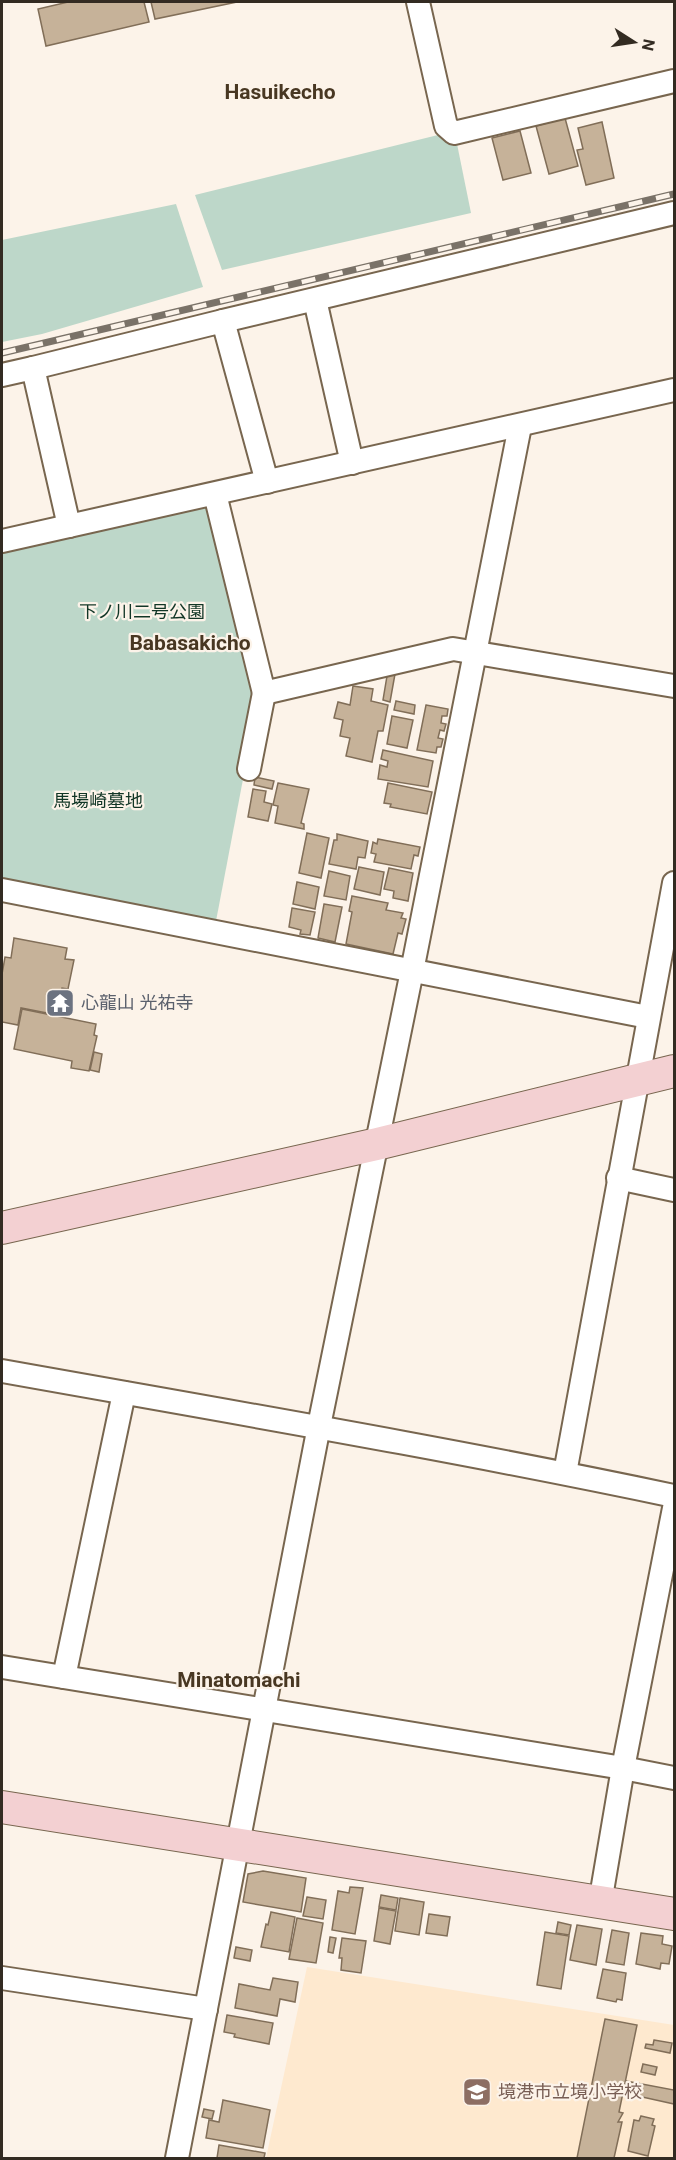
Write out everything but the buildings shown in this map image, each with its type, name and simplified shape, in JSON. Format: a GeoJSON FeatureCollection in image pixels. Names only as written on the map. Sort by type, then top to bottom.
{"type":"FeatureCollection","features":[{"type":"Feature","properties":{"kind":"street"},"geometry":{"type":"LineString","coordinates":[[418,2],[446,126],[454,134],[675,81]]}},
{"type":"Feature","properties":{"kind":"street"},"geometry":{"type":"LineString","coordinates":[[2,375],[675,213]]}},
{"type":"Feature","properties":{"kind":"street"},"geometry":{"type":"LineString","coordinates":[[315,300],[352,463]]}},
{"type":"Feature","properties":{"kind":"street"},"geometry":{"type":"LineString","coordinates":[[223,321],[267,482]]}},
{"type":"Feature","properties":{"kind":"street"},"geometry":{"type":"LineString","coordinates":[[33,368],[69,526]]}},
{"type":"Feature","properties":{"kind":"street"},"geometry":{"type":"LineString","coordinates":[[2,541],[675,390]]}},
{"type":"Feature","properties":{"kind":"street"},"geometry":{"type":"LineString","coordinates":[[177,2158],[319,1426],[520,426]]}},
{"type":"Feature","properties":{"kind":"street"},"geometry":{"type":"LineString","coordinates":[[215,494],[264,693],[249,769]]}},
{"type":"Feature","properties":{"kind":"street"},"geometry":{"type":"LineString","coordinates":[[264,693],[453,649],[675,686]]}},
{"type":"Feature","properties":{"kind":"street"},"geometry":{"type":"LineString","coordinates":[[565,1473],[648,1017],[675,883]]}},
{"type":"Feature","properties":{"kind":"street"},"geometry":{"type":"LineString","coordinates":[[2,890],[648,1017]]}},
{"type":"Feature","properties":{"kind":"street"},"geometry":{"type":"LineString","coordinates":[[2,1228],[376,1144],[675,1071]]}},
{"type":"Feature","properties":{"kind":"street"},"geometry":{"type":"LineString","coordinates":[[618,1178],[675,1190]]}},
{"type":"Feature","properties":{"kind":"street"},"geometry":{"type":"LineString","coordinates":[[2,1371],[319,1426],[675,1496]]}},
{"type":"Feature","properties":{"kind":"street"},"geometry":{"type":"LineString","coordinates":[[64,1677],[123,1393]]}},
{"type":"Feature","properties":{"kind":"street"},"geometry":{"type":"LineString","coordinates":[[600,1903],[623,1768],[675,1508]]}},
{"type":"Feature","properties":{"kind":"street"},"geometry":{"type":"LineString","coordinates":[[2,1667],[675,1778]]}},
{"type":"Feature","properties":{"kind":"street"},"geometry":{"type":"LineString","coordinates":[[2,1807],[675,1914]]}},
{"type":"Feature","properties":{"kind":"street"},"geometry":{"type":"LineString","coordinates":[[2,1978],[206,2008]]}},
{"type":"Feature","properties":{"kind":"shaded area","name":"境港市立境小学校"},"geometry":{"type":"Polygon","coordinates":[[[307,1967],[674,2025],[674,2158],[266,2158],[307,1967]]]}},
{"type":"Feature","properties":{"kind":"green space"},"geometry":{"type":"Polygon","coordinates":[[[442,134],[456,139],[471,213],[222,270],[195,195],[442,134]]]}},
{"type":"Feature","properties":{"kind":"green space"},"geometry":{"type":"Polygon","coordinates":[[[176,204],[203,287],[42,334],[2,342],[2,240],[176,204]]]}},
{"type":"Feature","properties":{"kind":"green space"},"geometry":{"type":"Polygon","coordinates":[[[210,501],[255,694],[244,774],[216,921],[2,880],[2,552],[210,501]]]}},
{"type":"Feature","properties":{"kind":"railway"},"geometry":{"type":"LineString","coordinates":[[2,353],[674,194]]}},
{"type":"Feature","properties":{"kind":"place","name":"心龍山 光祐寺"},"geometry":{"type":"Point","coordinates":[60,1003]}},
{"type":"Feature","properties":{"kind":"place","name":"境港市立境小学校"},"geometry":{"type":"Point","coordinates":[477,2092]}},
{"type":"Feature","properties":{"kind":"district","name":"Hasuikecho"},"geometry":{"type":"Point","coordinates":[280,92]}},
{"type":"Feature","properties":{"kind":"district","name":"Babasakicho"},"geometry":{"type":"Point","coordinates":[190,643]}},
{"type":"Feature","properties":{"kind":"district","name":"Minatomachi"},"geometry":{"type":"Point","coordinates":[239,1680]}},
{"type":"Feature","properties":{"kind":"park label","name":"下ノ川二号公園"},"geometry":{"type":"Point","coordinates":[142,612]}},
{"type":"Feature","properties":{"kind":"park label","name":"馬場崎墓地"},"geometry":{"type":"Point","coordinates":[98,801]}}]}
